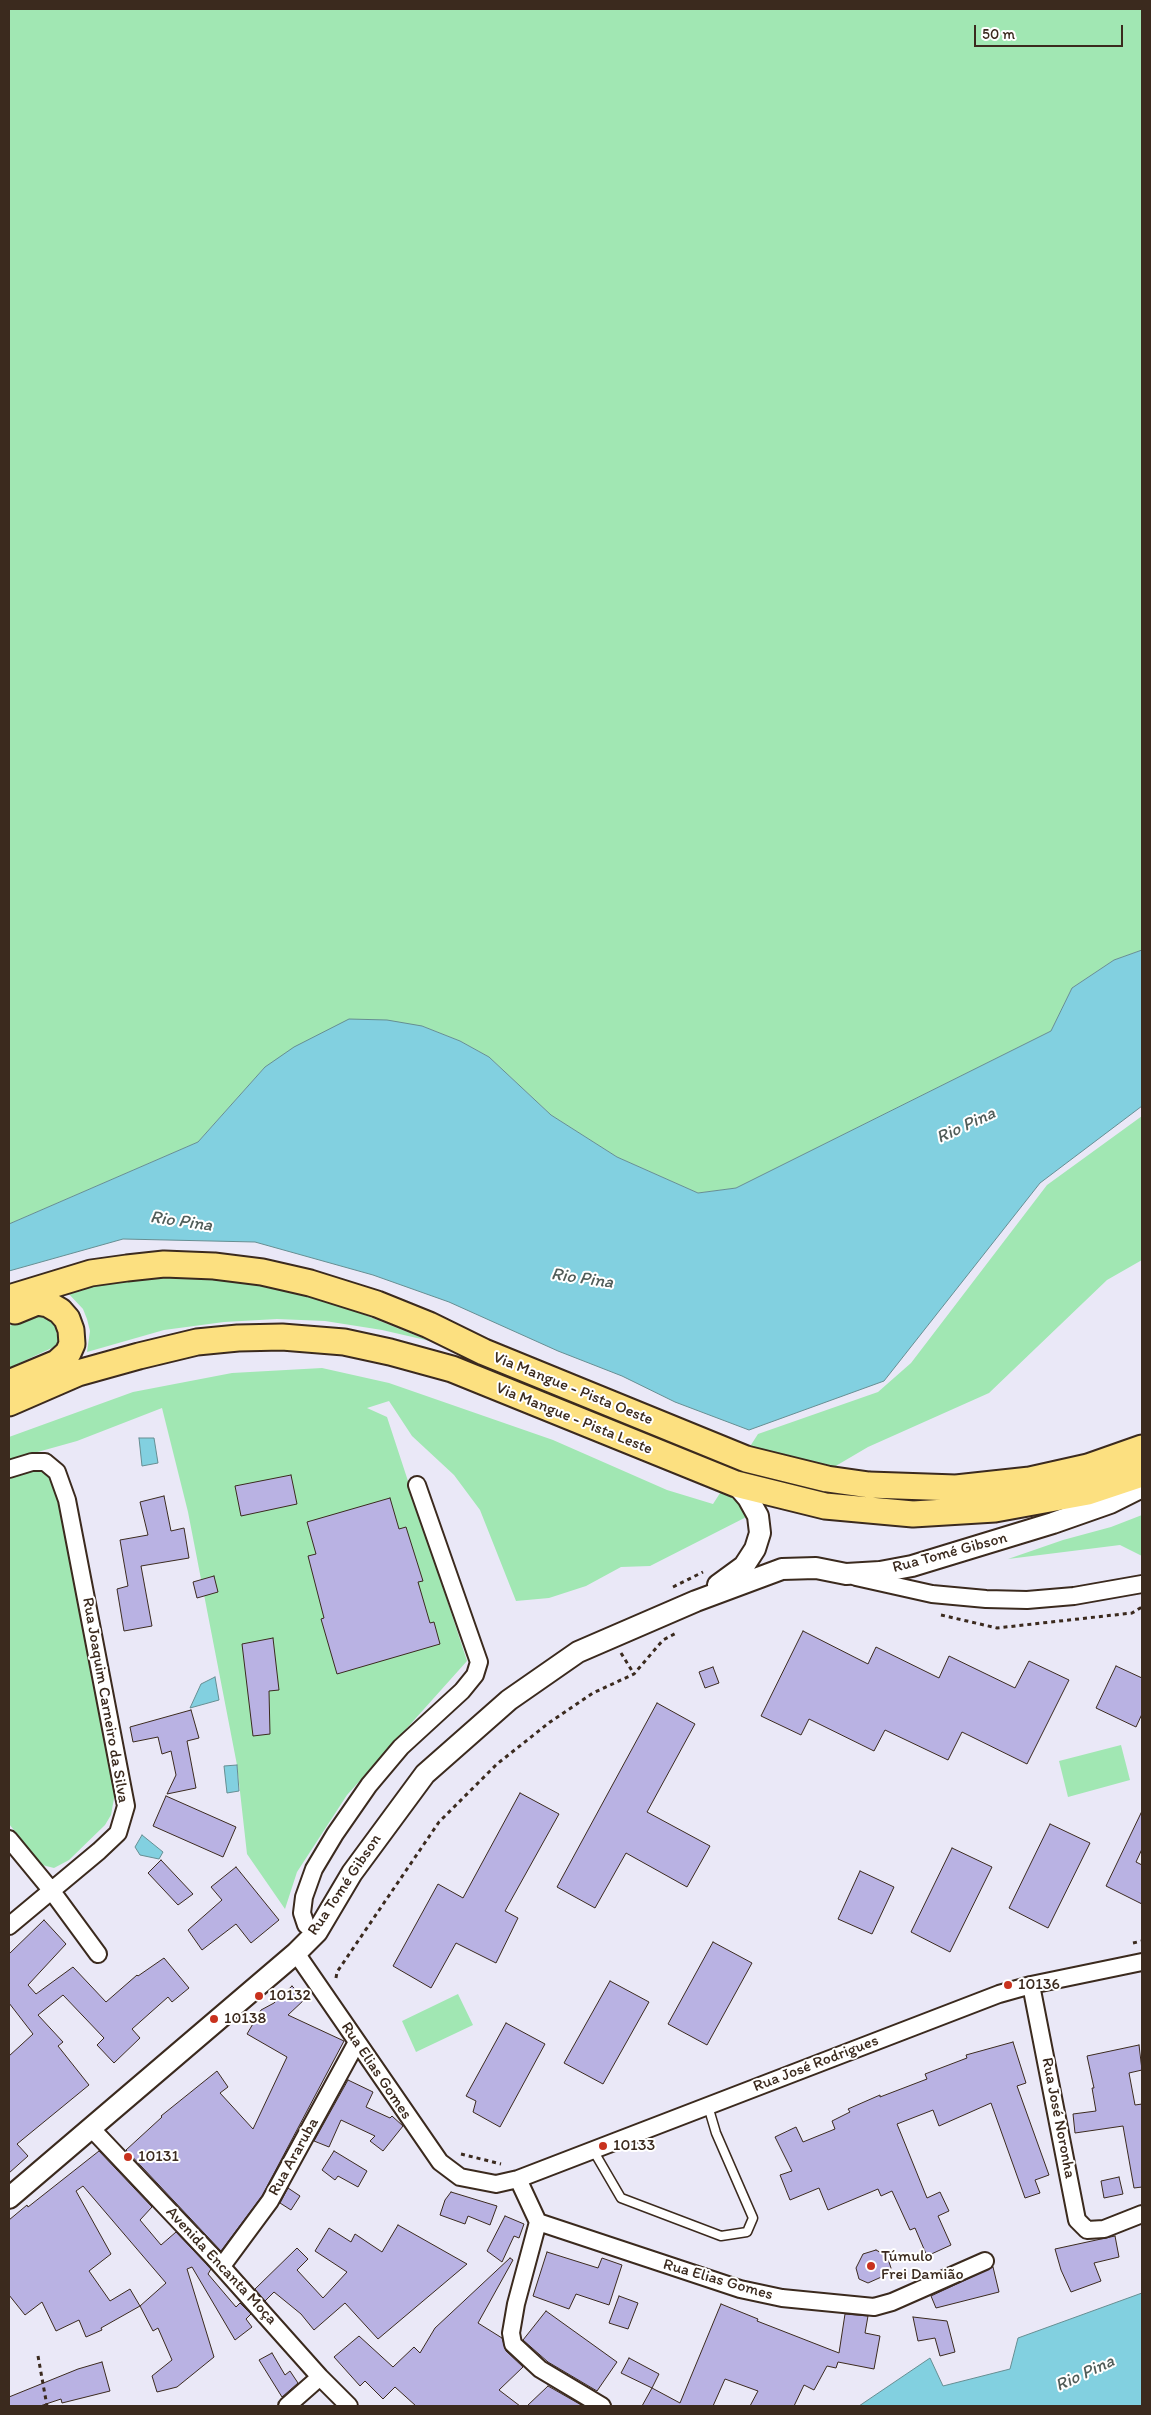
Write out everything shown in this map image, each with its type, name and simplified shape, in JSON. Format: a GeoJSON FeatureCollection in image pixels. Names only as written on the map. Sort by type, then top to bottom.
{"type":"FeatureCollection","features":[{"type":"Feature","properties":{"kind":"main road","name":"Via Mangue - Pista Oeste"},"geometry":{"type":"LineString","coordinates":[[9,1298],[91,1273],[164,1264],[214,1266],[262,1272],[310,1283],[412,1318],[484,1352],[717,1449],[746,1459],[827,1479],[896,1488],[956,1488],[1030,1480],[1088,1467],[1142,1448]]}},
{"type":"Feature","properties":{"kind":"main road"},"geometry":{"type":"LineString","coordinates":[[9,1314],[38,1302],[48,1304],[60,1311],[67,1319],[72,1338],[68,1352],[57,1363],[9,1383]]}},
{"type":"Feature","properties":{"kind":"main road","name":"Via Mangue - Pista Leste"},"geometry":{"type":"LineString","coordinates":[[9,1403],[78,1373],[197,1342],[282,1336],[344,1342],[452,1369],[736,1484],[825,1506],[913,1514],[994,1509],[1088,1492],[1142,1474]]}},
{"type":"Feature","properties":{"kind":"street","name":"Rua Joaquim Carneiro da Silva"},"geometry":{"type":"LineString","coordinates":[[9,1469],[32,1462],[46,1462],[57,1472],[67,1500],[126,1806],[118,1833],[100,1851],[9,1926]]}},
{"type":"Feature","properties":{"kind":"street","name":"Rua Tomé Gibson"},"geometry":{"type":"LineString","coordinates":[[696,1601],[744,1566],[755,1549],[760,1533],[758,1516],[748,1498],[736,1484]]}},
{"type":"Feature","properties":{"kind":"street"},"geometry":{"type":"LineString","coordinates":[[317,1932],[306,1925],[302,1913],[304,1897],[314,1869],[335,1834],[369,1785],[401,1747],[462,1691],[475,1675],[479,1662],[417,1485]]}},
{"type":"Feature","properties":{"kind":"street","name":"Rua Tomé Gibson"},"geometry":{"type":"LineString","coordinates":[[9,2198],[296,1953],[317,1932],[352,1873],[425,1774],[456,1745],[510,1700],[578,1652],[696,1601],[782,1569],[816,1568],[846,1574],[880,1572],[912,1566],[1110,1503],[1142,1487]]}},
{"type":"Feature","properties":{"kind":"street"},"geometry":{"type":"LineString","coordinates":[[846,1574],[932,1594],[986,1599],[1027,1600],[1074,1596],[1142,1584]]}},
{"type":"Feature","properties":{"kind":"street"},"geometry":{"type":"LineString","coordinates":[[9,1839],[51,1890],[98,1954]]}},
{"type":"Feature","properties":{"kind":"street","name":"Rua Elias Gomes"},"geometry":{"type":"LineString","coordinates":[[296,1953],[440,2162],[460,2177],[496,2184]]}},
{"type":"Feature","properties":{"kind":"street","name":"Rua José Rodrigues"},"geometry":{"type":"LineString","coordinates":[[496,2184],[518,2179],[923,2022],[1032,1985],[1142,1962]]}},
{"type":"Feature","properties":{"kind":"street","name":"Rua José Noronha"},"geometry":{"type":"LineString","coordinates":[[1032,1985],[1077,2220],[1087,2230],[1104,2229],[1142,2214]]}},
{"type":"Feature","properties":{"kind":"street","name":"Rua Araruba"},"geometry":{"type":"LineString","coordinates":[[222,2266],[270,2201],[357,2042]]}},
{"type":"Feature","properties":{"kind":"street","name":"Avenida Encanta Moça"},"geometry":{"type":"LineString","coordinates":[[91,2128],[222,2266],[320,2378],[349,2406]]}},
{"type":"Feature","properties":{"kind":"street"},"geometry":{"type":"LineString","coordinates":[[518,2179],[538,2222],[516,2304],[511,2333],[513,2344],[540,2368],[602,2406]]}},
{"type":"Feature","properties":{"kind":"street","name":"Rua Elias Gomes"},"geometry":{"type":"LineString","coordinates":[[538,2222],[740,2288],[782,2298],[874,2306],[892,2302],[915,2290],[985,2261]]}},
{"type":"Feature","properties":{"kind":"street"},"geometry":{"type":"LineString","coordinates":[[287,2406],[320,2378]]}},
{"type":"Feature","properties":{"kind":"lane"},"geometry":{"type":"LineString","coordinates":[[593,2150],[621,2198],[721,2236],[747,2232],[753,2218],[716,2133],[708,2106]]}},
{"type":"Feature","properties":{"kind":"path"},"geometry":{"type":"LineString","coordinates":[[936,1613],[997,1628],[1132,1613],[1142,1607]]}},
{"type":"Feature","properties":{"kind":"path"},"geometry":{"type":"LineString","coordinates":[[335,1982],[337,1972],[439,1822],[497,1764],[512,1752],[593,1693],[634,1674],[664,1640],[681,1631]]}},
{"type":"Feature","properties":{"kind":"path"},"geometry":{"type":"LineString","coordinates":[[458,2153],[508,2166]]}},
{"type":"Feature","properties":{"kind":"path"},"geometry":{"type":"LineString","coordinates":[[38,2356],[47,2406]]}},
{"type":"Feature","properties":{"kind":"green space"},"geometry":{"type":"Polygon","coordinates":[[[9,9],[1142,9],[1142,950],[1114,960],[1072,988],[1051,1031],[736,1188],[698,1193],[617,1157],[551,1115],[489,1057],[460,1041],[422,1026],[265,1067],[198,1142],[9,1224],[9,9]]]}},
{"type":"Feature","properties":{"kind":"green space"},"geometry":{"type":"Polygon","coordinates":[[[1142,1116],[1142,1260],[1107,1280],[989,1393],[868,1447],[766,1507],[650,1566],[621,1567],[586,1586],[549,1598],[516,1601],[480,1510],[454,1475],[412,1436],[389,1401],[367,1408],[387,1417],[467,1661],[347,1795],[297,1872],[285,1909],[247,1854],[237,1765],[188,1512],[162,1408],[77,1441],[9,1460],[9,1437],[133,1392],[232,1373],[322,1368],[389,1383],[553,1440],[667,1490],[713,1504],[758,1434],[878,1392],[911,1363],[1047,1185],[1142,1116]]]}},
{"type":"Feature","properties":{"kind":"green space"},"geometry":{"type":"Polygon","coordinates":[[[199,1276],[251,1283],[299,1293],[360,1313],[430,1341],[382,1330],[325,1321],[277,1319],[224,1322],[164,1330],[87,1352],[90,1331],[87,1319],[83,1309],[66,1291],[101,1283],[139,1278],[199,1276]]]}},
{"type":"Feature","properties":{"kind":"green space"},"geometry":{"type":"Polygon","coordinates":[[[43,1315],[50,1318],[55,1325],[58,1340],[56,1346],[9,1368],[9,1326],[35,1316],[43,1315]]]}},
{"type":"Feature","properties":{"kind":"green space"},"geometry":{"type":"Polygon","coordinates":[[[32,1469],[48,1470],[58,1486],[115,1793],[111,1815],[105,1825],[69,1860],[54,1868],[42,1865],[9,1824],[9,1475],[32,1469]]]}},
{"type":"Feature","properties":{"kind":"green space"},"geometry":{"type":"Polygon","coordinates":[[[1142,1515],[1142,1556],[1120,1545],[1008,1559],[1063,1540],[1111,1527],[1142,1515]]]}},
{"type":"Feature","properties":{"kind":"green space"},"geometry":{"type":"Polygon","coordinates":[[[1121,1745],[1130,1780],[1068,1797],[1059,1761],[1121,1745]]]}},
{"type":"Feature","properties":{"kind":"green space"},"geometry":{"type":"Polygon","coordinates":[[[458,1994],[473,2025],[416,2052],[402,2021],[458,1994]]]}},
{"type":"Feature","properties":{"kind":"water","name":"Rio Pina"},"geometry":{"type":"Polygon","coordinates":[[[1142,950],[1142,1106],[1040,1183],[884,1381],[749,1430],[675,1402],[622,1376],[558,1351],[449,1302],[373,1275],[255,1242],[123,1239],[9,1271],[9,1224],[198,1142],[265,1067],[294,1047],[349,1019],[387,1020],[422,1026],[460,1041],[489,1057],[551,1115],[617,1157],[698,1193],[736,1188],[1051,1031],[1072,988],[1114,960],[1142,950]]]}},
{"type":"Feature","properties":{"kind":"water"},"geometry":{"type":"Polygon","coordinates":[[[139,1438],[154,1438],[158,1463],[142,1466],[139,1438]]]}},
{"type":"Feature","properties":{"kind":"water"},"geometry":{"type":"Polygon","coordinates":[[[215,1677],[219,1700],[190,1708],[201,1684],[215,1677]]]}},
{"type":"Feature","properties":{"kind":"water"},"geometry":{"type":"Polygon","coordinates":[[[237,1765],[239,1791],[227,1793],[224,1766],[237,1765]]]}},
{"type":"Feature","properties":{"kind":"water"},"geometry":{"type":"Polygon","coordinates":[[[142,1835],[163,1852],[159,1859],[140,1855],[135,1847],[142,1835]]]}},
{"type":"Feature","properties":{"kind":"water","name":"Rio Pina"},"geometry":{"type":"Polygon","coordinates":[[[1142,2293],[1142,2406],[859,2406],[930,2358],[943,2386],[1010,2369],[1018,2338],[1142,2293]]]}},
{"type":"Feature","properties":{"kind":"building"},"geometry":{"type":"Polygon","coordinates":[[[291,1475],[297,1504],[241,1516],[235,1486],[291,1475]]]}},
{"type":"Feature","properties":{"kind":"building"},"geometry":{"type":"Polygon","coordinates":[[[164,1496],[171,1531],[184,1528],[189,1558],[141,1566],[152,1626],[124,1631],[117,1589],[128,1586],[120,1540],[148,1535],[140,1502],[164,1496]]]}},
{"type":"Feature","properties":{"kind":"building"},"geometry":{"type":"Polygon","coordinates":[[[390,1498],[399,1529],[406,1527],[423,1581],[418,1582],[430,1623],[434,1622],[440,1644],[337,1674],[321,1619],[324,1618],[308,1556],[316,1554],[307,1522],[390,1498]]]}},
{"type":"Feature","properties":{"kind":"building"},"geometry":{"type":"Polygon","coordinates":[[[214,1576],[218,1592],[197,1598],[193,1582],[214,1576]]]}},
{"type":"Feature","properties":{"kind":"building"},"geometry":{"type":"Polygon","coordinates":[[[803,1631],[868,1664],[876,1647],[939,1678],[949,1656],[1015,1688],[1029,1661],[1069,1680],[1027,1764],[962,1732],[948,1760],[885,1730],[874,1751],[809,1719],[801,1735],[761,1716],[803,1631]]]}},
{"type":"Feature","properties":{"kind":"building"},"geometry":{"type":"Polygon","coordinates":[[[273,1638],[279,1690],[269,1691],[270,1734],[253,1736],[242,1644],[273,1638]]]}},
{"type":"Feature","properties":{"kind":"building"},"geometry":{"type":"Polygon","coordinates":[[[1116,1666],[1142,1678],[1142,1714],[1136,1727],[1096,1708],[1116,1666]]]}},
{"type":"Feature","properties":{"kind":"building"},"geometry":{"type":"Polygon","coordinates":[[[713,1667],[719,1683],[705,1688],[699,1672],[713,1667]]]}},
{"type":"Feature","properties":{"kind":"building"},"geometry":{"type":"Polygon","coordinates":[[[657,1703],[695,1724],[647,1812],[710,1846],[687,1887],[626,1853],[595,1908],[557,1887],[657,1703]]]}},
{"type":"Feature","properties":{"kind":"building"},"geometry":{"type":"Polygon","coordinates":[[[191,1710],[199,1738],[187,1741],[196,1788],[167,1794],[176,1775],[171,1751],[162,1754],[158,1737],[133,1742],[130,1727],[191,1710]]]}},
{"type":"Feature","properties":{"kind":"building"},"geometry":{"type":"Polygon","coordinates":[[[520,1793],[559,1814],[505,1911],[518,1918],[496,1963],[456,1943],[431,1988],[393,1966],[438,1884],[463,1898],[520,1793]]]}},
{"type":"Feature","properties":{"kind":"building"},"geometry":{"type":"Polygon","coordinates":[[[166,1796],[236,1827],[223,1857],[153,1826],[166,1796]]]}},
{"type":"Feature","properties":{"kind":"building"},"geometry":{"type":"Polygon","coordinates":[[[1142,1811],[1142,1849],[1136,1862],[1142,1865],[1142,1904],[1106,1886],[1142,1811]]]}},
{"type":"Feature","properties":{"kind":"building"},"geometry":{"type":"Polygon","coordinates":[[[1050,1824],[1090,1843],[1048,1928],[1009,1908],[1050,1824]]]}},
{"type":"Feature","properties":{"kind":"building"},"geometry":{"type":"Polygon","coordinates":[[[952,1848],[992,1867],[950,1952],[911,1932],[952,1848]]]}},
{"type":"Feature","properties":{"kind":"building"},"geometry":{"type":"Polygon","coordinates":[[[161,1860],[193,1894],[178,1905],[148,1873],[161,1860]]]}},
{"type":"Feature","properties":{"kind":"building"},"geometry":{"type":"Polygon","coordinates":[[[236,1867],[279,1920],[251,1943],[236,1924],[202,1950],[188,1930],[222,1900],[211,1887],[236,1867]]]}},
{"type":"Feature","properties":{"kind":"building"},"geometry":{"type":"Polygon","coordinates":[[[860,1871],[894,1887],[872,1934],[838,1919],[860,1871]]]}},
{"type":"Feature","properties":{"kind":"building"},"geometry":{"type":"Polygon","coordinates":[[[44,1920],[66,1944],[28,1985],[36,1994],[73,1967],[106,2002],[137,1975],[164,1958],[189,1988],[172,2002],[168,1997],[132,2029],[140,2038],[114,2063],[97,2045],[104,2038],[63,1995],[38,2015],[63,2042],[58,2046],[89,2085],[17,2144],[28,2156],[9,2173],[9,2056],[33,2034],[9,2003],[9,1954],[44,1920]]]}},
{"type":"Feature","properties":{"kind":"building"},"geometry":{"type":"Polygon","coordinates":[[[713,1942],[752,1963],[707,2045],[668,2024],[713,1942]]]}},
{"type":"Feature","properties":{"kind":"building"},"geometry":{"type":"Polygon","coordinates":[[[610,1981],[649,2002],[603,2084],[564,2063],[610,1981]]]}},
{"type":"Feature","properties":{"kind":"building"},"geometry":{"type":"Polygon","coordinates":[[[292,1986],[305,1999],[288,2015],[344,2041],[262,2196],[221,2251],[126,2150],[161,2116],[217,2071],[228,2087],[220,2093],[253,2129],[287,2057],[247,2034],[261,2010],[274,2003],[292,1986]]]}},
{"type":"Feature","properties":{"kind":"building"},"geometry":{"type":"Polygon","coordinates":[[[506,2023],[545,2044],[500,2127],[473,2112],[476,2101],[466,2096],[506,2023]]]}},
{"type":"Feature","properties":{"kind":"building"},"geometry":{"type":"Polygon","coordinates":[[[1013,2042],[1026,2083],[1017,2086],[1049,2175],[1035,2180],[1040,2193],[1025,2198],[991,2103],[939,2126],[933,2110],[897,2124],[927,2198],[940,2192],[949,2211],[938,2216],[951,2245],[927,2256],[915,2228],[910,2230],[892,2191],[881,2196],[878,2189],[828,2210],[819,2188],[790,2200],[780,2175],[792,2171],[775,2137],[796,2127],[803,2142],[835,2129],[832,2121],[850,2112],[848,2109],[880,2095],[880,2097],[927,2079],[925,2074],[967,2058],[966,2055],[1013,2042]]]}},
{"type":"Feature","properties":{"kind":"building"},"geometry":{"type":"Polygon","coordinates":[[[1139,2045],[1142,2070],[1129,2073],[1135,2105],[1142,2104],[1142,2187],[1134,2188],[1123,2126],[1075,2133],[1073,2114],[1096,2111],[1092,2088],[1094,2088],[1087,2056],[1139,2045]]]}},
{"type":"Feature","properties":{"kind":"building"},"geometry":{"type":"Polygon","coordinates":[[[348,2080],[373,2092],[366,2107],[390,2118],[392,2116],[403,2126],[383,2151],[370,2141],[375,2136],[341,2120],[329,2147],[314,2141],[348,2080]]]}},
{"type":"Feature","properties":{"kind":"building"},"geometry":{"type":"Polygon","coordinates":[[[99,2151],[152,2207],[140,2220],[161,2245],[176,2232],[211,2269],[208,2274],[236,2307],[240,2303],[251,2314],[246,2319],[252,2327],[235,2340],[192,2267],[187,2269],[214,2357],[177,2387],[157,2392],[152,2376],[172,2360],[158,2328],[153,2331],[140,2306],[101,2328],[102,2330],[86,2337],[79,2320],[56,2331],[42,2302],[25,2315],[9,2295],[9,2220],[99,2151]],[[83,2186],[76,2191],[111,2254],[89,2271],[110,2301],[130,2289],[140,2306],[166,2283],[83,2186]]]}},
{"type":"Feature","properties":{"kind":"building"},"geometry":{"type":"Polygon","coordinates":[[[334,2151],[367,2171],[358,2187],[338,2176],[335,2180],[322,2170],[334,2151]]]}},
{"type":"Feature","properties":{"kind":"building"},"geometry":{"type":"Polygon","coordinates":[[[1119,2177],[1123,2194],[1104,2198],[1101,2181],[1119,2177]]]}},
{"type":"Feature","properties":{"kind":"building"},"geometry":{"type":"Polygon","coordinates":[[[288,2188],[300,2196],[291,2210],[280,2203],[288,2188]]]}},
{"type":"Feature","properties":{"kind":"building"},"geometry":{"type":"Polygon","coordinates":[[[451,2192],[497,2206],[490,2225],[468,2216],[465,2224],[440,2215],[445,2200],[451,2192]]]}},
{"type":"Feature","properties":{"kind":"building"},"geometry":{"type":"Polygon","coordinates":[[[505,2216],[524,2224],[519,2238],[514,2236],[502,2262],[487,2251],[505,2216]]]}},
{"type":"Feature","properties":{"kind":"building"},"geometry":{"type":"Polygon","coordinates":[[[398,2225],[467,2264],[378,2339],[345,2303],[314,2330],[301,2314],[274,2292],[265,2301],[255,2289],[297,2248],[308,2259],[297,2270],[323,2298],[347,2272],[315,2251],[329,2228],[351,2242],[355,2234],[382,2252],[398,2225]]]}},
{"type":"Feature","properties":{"kind":"building"},"geometry":{"type":"Polygon","coordinates":[[[1115,2236],[1119,2257],[1094,2263],[1101,2281],[1071,2292],[1061,2270],[1055,2249],[1115,2236]]]}},
{"type":"Feature","properties":{"kind":"building"},"geometry":{"type":"Polygon","coordinates":[[[876,2250],[887,2256],[891,2268],[888,2274],[868,2283],[859,2279],[856,2268],[863,2254],[876,2250]]]}},
{"type":"Feature","properties":{"kind":"building"},"geometry":{"type":"Polygon","coordinates":[[[547,2252],[598,2268],[602,2258],[622,2265],[609,2305],[576,2294],[569,2309],[533,2296],[547,2252]]]}},
{"type":"Feature","properties":{"kind":"building"},"geometry":{"type":"Polygon","coordinates":[[[510,2258],[513,2260],[478,2323],[502,2338],[506,2351],[523,2367],[499,2390],[520,2406],[416,2406],[395,2387],[383,2399],[365,2381],[360,2386],[334,2357],[359,2336],[393,2367],[414,2347],[420,2353],[435,2328],[510,2258]]]}},
{"type":"Feature","properties":{"kind":"building"},"geometry":{"type":"Polygon","coordinates":[[[993,2267],[999,2292],[936,2308],[931,2296],[993,2267]]]}},
{"type":"Feature","properties":{"kind":"building"},"geometry":{"type":"Polygon","coordinates":[[[619,2296],[638,2303],[628,2329],[609,2323],[619,2296]]]}},
{"type":"Feature","properties":{"kind":"building"},"geometry":{"type":"Polygon","coordinates":[[[721,2304],[758,2319],[757,2321],[839,2353],[845,2314],[868,2316],[865,2333],[880,2336],[874,2369],[838,2362],[836,2368],[827,2366],[814,2390],[804,2385],[794,2406],[750,2406],[758,2391],[725,2379],[713,2406],[642,2406],[652,2388],[680,2403],[721,2304]]]}},
{"type":"Feature","properties":{"kind":"building"},"geometry":{"type":"Polygon","coordinates":[[[546,2311],[617,2362],[597,2391],[548,2362],[523,2340],[546,2311]]]}},
{"type":"Feature","properties":{"kind":"building"},"geometry":{"type":"Polygon","coordinates":[[[913,2317],[947,2321],[955,2352],[940,2356],[935,2338],[918,2341],[913,2317]]]}},
{"type":"Feature","properties":{"kind":"building"},"geometry":{"type":"Polygon","coordinates":[[[272,2353],[285,2375],[290,2371],[298,2383],[282,2397],[259,2360],[272,2353]]]}},
{"type":"Feature","properties":{"kind":"building"},"geometry":{"type":"Polygon","coordinates":[[[629,2358],[659,2374],[652,2388],[621,2373],[629,2358]]]}},
{"type":"Feature","properties":{"kind":"building"},"geometry":{"type":"Polygon","coordinates":[[[102,2362],[110,2391],[62,2403],[61,2399],[40,2406],[9,2406],[9,2397],[78,2369],[102,2362]]]}},
{"type":"Feature","properties":{"kind":"building"},"geometry":{"type":"Polygon","coordinates":[[[548,2386],[583,2406],[527,2406],[548,2386]]]}},
{"type":"Feature","properties":{"kind":"place","name":"10136"},"geometry":{"type":"Point","coordinates":[1008,1985]}},
{"type":"Feature","properties":{"kind":"place","name":"10132"},"geometry":{"type":"Point","coordinates":[259,1996]}},
{"type":"Feature","properties":{"kind":"place","name":"10138"},"geometry":{"type":"Point","coordinates":[214,2019]}},
{"type":"Feature","properties":{"kind":"place","name":"10133"},"geometry":{"type":"Point","coordinates":[603,2146]}},
{"type":"Feature","properties":{"kind":"place","name":"10131"},"geometry":{"type":"Point","coordinates":[128,2157]}},
{"type":"Feature","properties":{"kind":"place","name":"Túmulo Frei Damião"},"geometry":{"type":"Point","coordinates":[871,2266]}}]}
